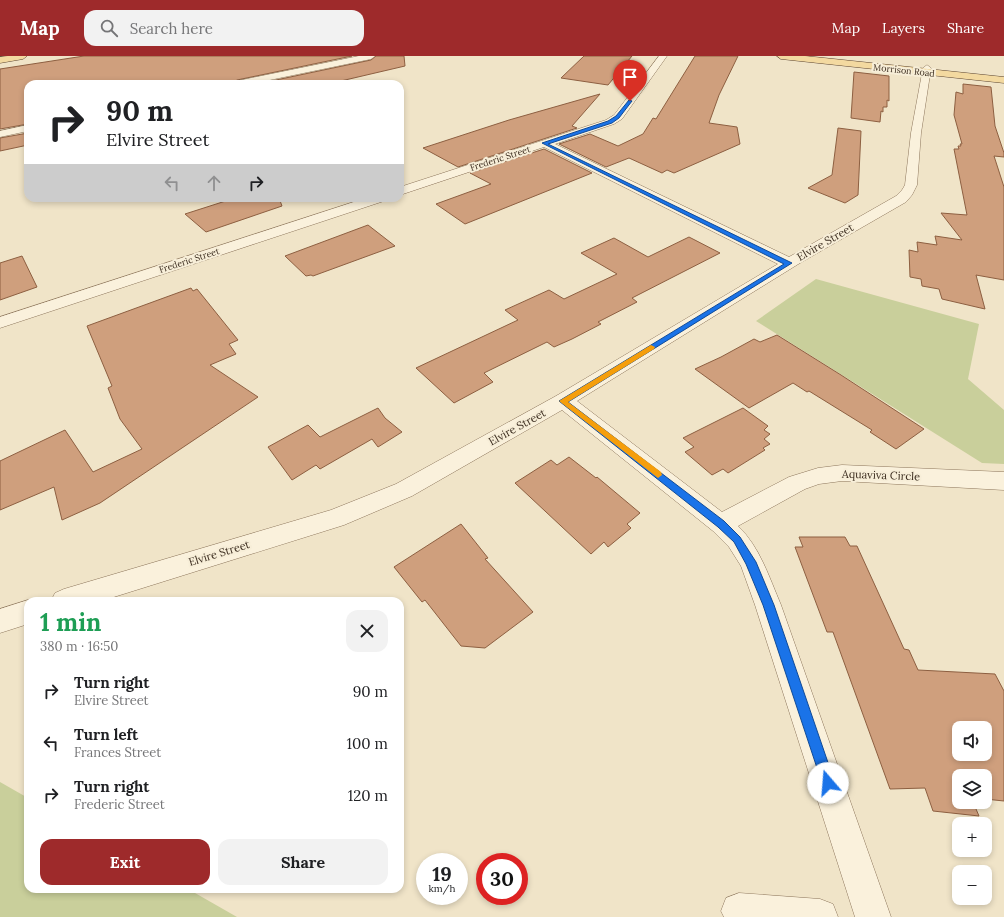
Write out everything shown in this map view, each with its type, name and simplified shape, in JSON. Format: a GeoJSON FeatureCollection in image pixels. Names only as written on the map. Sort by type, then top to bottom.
{"type":"FeatureCollection","features":[{"type":"Feature","properties":{"kind":"main road"},"geometry":{"type":"LineString","coordinates":[[0,60],[23,56]]}},
{"type":"Feature","properties":{"kind":"main road","name":"Morrison Road"},"geometry":{"type":"LineString","coordinates":[[781,56],[926,70],[1004,75]]}},
{"type":"Feature","properties":{"kind":"main road","name":"Morrison Road"},"geometry":{"type":"LineString","coordinates":[[819,56],[1004,80]]}},
{"type":"Feature","properties":{"kind":"street"},"geometry":{"type":"LineString","coordinates":[[256,80],[372,56]]}},
{"type":"Feature","properties":{"kind":"street","name":"Frederic Street"},"geometry":{"type":"LineString","coordinates":[[404,190],[610,122],[618,117],[663,56]]}},
{"type":"Feature","properties":{"kind":"street","name":"Elvire Street"},"geometry":{"type":"LineString","coordinates":[[77,597],[336,518],[404,490],[563,401],[789,263],[901,198],[908,192],[911,185],[916,134],[926,70]]}},
{"type":"Feature","properties":{"kind":"street"},"geometry":{"type":"LineString","coordinates":[[0,134],[24,129]]}},
{"type":"Feature","properties":{"kind":"street"},"geometry":{"type":"LineString","coordinates":[[544,143],[789,263]]}},
{"type":"Feature","properties":{"kind":"street","name":"Frederic Street"},"geometry":{"type":"LineString","coordinates":[[0,323],[367,202]]}},
{"type":"Feature","properties":{"kind":"street"},"geometry":{"type":"LineString","coordinates":[[563,401],[721,524],[737,540],[751,562],[768,605],[873,917]]}},
{"type":"Feature","properties":{"kind":"street","name":"Aquaviva Circle"},"geometry":{"type":"LineString","coordinates":[[721,524],[797,483],[818,476],[842,473],[1004,481]]}},
{"type":"Feature","properties":{"kind":"street"},"geometry":{"type":"LineString","coordinates":[[0,621],[24,613]]}},
{"type":"Feature","properties":{"kind":"street"},"geometry":{"type":"LineString","coordinates":[[739,910],[820,917]]}},
{"type":"Feature","properties":{"kind":"green space"},"geometry":{"type":"Polygon","coordinates":[[[816,279],[979,324],[968,379],[1004,410],[1004,464],[982,463],[756,321],[816,279]]]}},
{"type":"Feature","properties":{"kind":"green space"},"geometry":{"type":"Polygon","coordinates":[[[0,782],[24,796],[24,893],[195,893],[237,917],[0,917],[0,782]]]}},
{"type":"Feature","properties":{"kind":"building"},"geometry":{"type":"Polygon","coordinates":[[[84,56],[352,56],[237,80],[24,80],[24,125],[0,129],[0,69],[84,56]]]}},
{"type":"Feature","properties":{"kind":"building"},"geometry":{"type":"Polygon","coordinates":[[[376,56],[404,56],[405,66],[345,80],[276,80],[371,60],[376,56]]]}},
{"type":"Feature","properties":{"kind":"building"},"geometry":{"type":"Polygon","coordinates":[[[584,56],[632,56],[608,85],[561,78],[584,56]]]}},
{"type":"Feature","properties":{"kind":"building"},"geometry":{"type":"Polygon","coordinates":[[[695,56],[738,56],[719,95],[709,123],[737,127],[740,144],[674,173],[667,170],[662,173],[629,158],[606,167],[559,144],[590,134],[618,146],[643,134],[653,118],[656,119],[695,56]]]}},
{"type":"Feature","properties":{"kind":"building"},"geometry":{"type":"Polygon","coordinates":[[[854,72],[889,76],[889,101],[887,100],[887,107],[883,107],[883,112],[881,111],[880,122],[851,118],[854,72]]]}},
{"type":"Feature","properties":{"kind":"building"},"geometry":{"type":"Polygon","coordinates":[[[963,84],[991,87],[995,126],[1004,153],[1004,157],[994,156],[1004,187],[1004,280],[976,275],[985,309],[942,299],[939,289],[922,286],[921,279],[910,277],[909,250],[918,252],[917,242],[937,245],[935,236],[962,240],[941,213],[967,215],[954,149],[959,149],[958,146],[961,146],[960,144],[962,144],[954,115],[956,92],[963,94],[963,84]]]}},
{"type":"Feature","properties":{"kind":"building"},"geometry":{"type":"Polygon","coordinates":[[[600,94],[572,126],[577,128],[458,167],[423,148],[509,120],[600,94]]]}},
{"type":"Feature","properties":{"kind":"building"},"geometry":{"type":"Polygon","coordinates":[[[838,128],[861,131],[858,195],[845,203],[808,188],[832,175],[838,128]]]}},
{"type":"Feature","properties":{"kind":"building"},"geometry":{"type":"Polygon","coordinates":[[[24,134],[24,146],[0,151],[0,138],[24,134]]]}},
{"type":"Feature","properties":{"kind":"building"},"geometry":{"type":"Polygon","coordinates":[[[544,149],[592,173],[465,224],[436,204],[491,184],[470,173],[544,149]]]}},
{"type":"Feature","properties":{"kind":"building"},"geometry":{"type":"Polygon","coordinates":[[[222,202],[280,202],[282,206],[206,232],[185,214],[222,202]]]}},
{"type":"Feature","properties":{"kind":"building"},"geometry":{"type":"Polygon","coordinates":[[[368,225],[395,246],[313,276],[306,276],[285,256],[368,225]]]}},
{"type":"Feature","properties":{"kind":"building"},"geometry":{"type":"Polygon","coordinates":[[[689,237],[720,253],[632,298],[637,302],[598,322],[601,324],[572,339],[554,347],[547,342],[484,373],[493,382],[454,403],[416,368],[518,320],[505,310],[549,290],[564,299],[617,274],[581,253],[614,238],[648,257],[689,237]]]}},
{"type":"Feature","properties":{"kind":"building"},"geometry":{"type":"Polygon","coordinates":[[[22,256],[37,287],[0,300],[0,263],[22,256]]]}},
{"type":"Feature","properties":{"kind":"building"},"geometry":{"type":"Polygon","coordinates":[[[191,288],[193,291],[197,289],[238,340],[229,344],[236,354],[210,365],[258,397],[100,503],[62,520],[54,487],[0,510],[0,461],[65,430],[93,472],[142,449],[120,419],[108,388],[112,386],[87,326],[191,288]]]}},
{"type":"Feature","properties":{"kind":"building"},"geometry":{"type":"Polygon","coordinates":[[[777,335],[924,429],[896,449],[870,432],[872,430],[809,391],[807,392],[793,383],[749,408],[695,369],[754,339],[760,342],[777,335]]]}},
{"type":"Feature","properties":{"kind":"building"},"geometry":{"type":"Polygon","coordinates":[[[378,408],[385,418],[402,432],[378,447],[372,439],[320,469],[316,465],[292,480],[268,447],[308,425],[320,437],[378,408]]]}},
{"type":"Feature","properties":{"kind":"building"},"geometry":{"type":"Polygon","coordinates":[[[743,408],[768,426],[764,430],[770,434],[764,439],[770,444],[763,448],[765,450],[728,473],[723,469],[712,475],[685,452],[694,447],[683,438],[743,408]]]}},
{"type":"Feature","properties":{"kind":"building"},"geometry":{"type":"Polygon","coordinates":[[[569,457],[596,478],[597,477],[640,513],[627,524],[631,528],[608,547],[604,542],[591,554],[515,483],[551,460],[557,465],[569,457]]]}},
{"type":"Feature","properties":{"kind":"building"},"geometry":{"type":"Polygon","coordinates":[[[461,524],[488,558],[485,559],[533,612],[485,648],[461,646],[425,600],[422,602],[394,567],[461,524]]]}},
{"type":"Feature","properties":{"kind":"building"},"geometry":{"type":"Polygon","coordinates":[[[799,537],[845,537],[850,546],[857,546],[904,649],[909,650],[918,670],[995,674],[1004,691],[1004,801],[992,800],[992,769],[952,769],[952,809],[976,809],[979,816],[933,811],[925,788],[890,789],[833,632],[827,632],[795,547],[803,547],[799,537]]]}},
{"type":"Feature","properties":{"kind":"slow traffic"},"geometry":{"type":"LineString","coordinates":[[651,347],[563,401],[658,475]]}},
{"type":"Feature","properties":{"kind":"route"},"geometry":{"type":"LineString","coordinates":[[630,101],[618,117],[610,122],[544,143],[789,263],[563,401],[721,524],[737,540],[751,562],[768,605],[828,783]]}}]}
